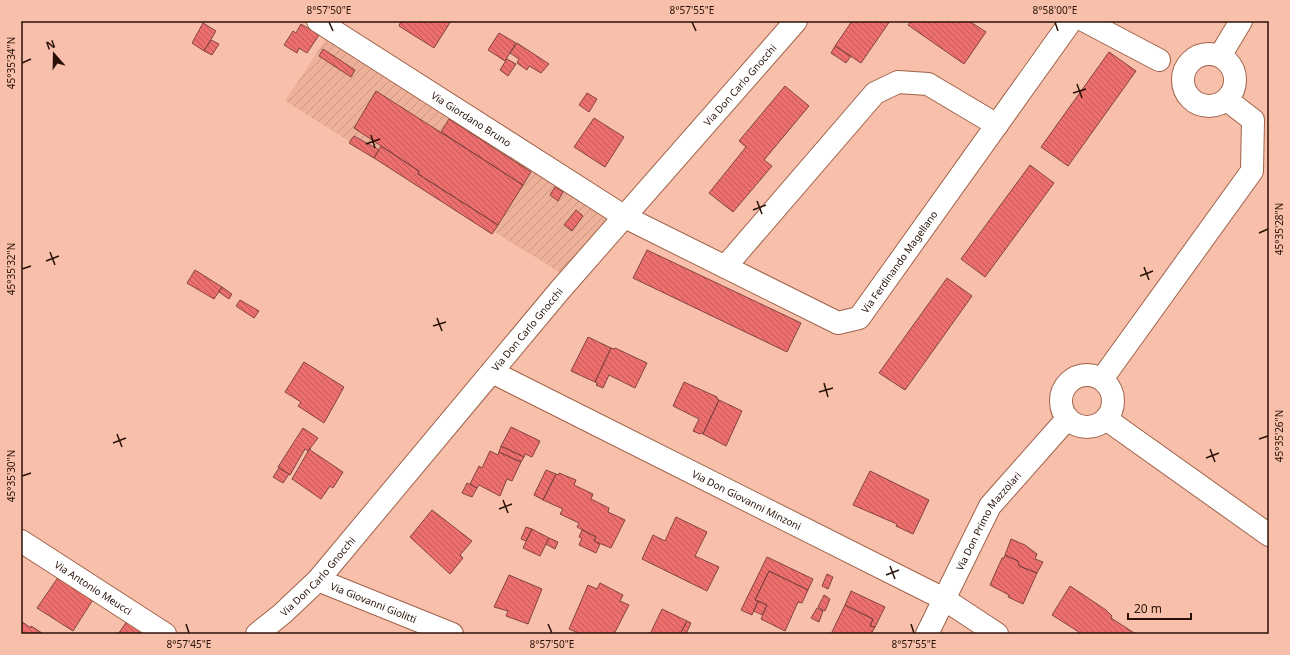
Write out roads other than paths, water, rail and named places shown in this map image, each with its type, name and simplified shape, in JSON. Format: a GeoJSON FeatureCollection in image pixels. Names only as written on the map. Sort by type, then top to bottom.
{"type":"FeatureCollection","features":[{"type":"Feature","properties":{"kind":"street","name":"Via Giordano Bruno"},"geometry":{"type":"LineString","coordinates":[[318,21],[625,217]]}},
{"type":"Feature","properties":{"kind":"street","name":"Via Don Carlo Gnocchi"},"geometry":{"type":"LineString","coordinates":[[257,634],[282,614],[318,580],[560,290],[796,21]]}},
{"type":"Feature","properties":{"kind":"street","name":"Via Ferdinando Magellano"},"geometry":{"type":"LineString","coordinates":[[625,217],[838,323],[859,318],[1071,21]]}},
{"type":"Feature","properties":{"kind":"street"},"geometry":{"type":"LineString","coordinates":[[1085,21],[1159,60]]}},
{"type":"Feature","properties":{"kind":"street"},"geometry":{"type":"LineString","coordinates":[[1220,56],[1241,21]]}},
{"type":"Feature","properties":{"kind":"street"},"geometry":{"type":"LineString","coordinates":[[1203,54],[1220,56],[1232,68],[1235,76],[1235,84],[1227,100],[1216,106],[1202,106],[1188,97],[1184,89],[1184,72],[1188,64],[1194,58],[1203,54]]}},
{"type":"Feature","properties":{"kind":"street"},"geometry":{"type":"LineString","coordinates":[[725,267],[875,93],[898,82],[928,84],[997,125]]}},
{"type":"Feature","properties":{"kind":"street"},"geometry":{"type":"LineString","coordinates":[[1102,379],[1252,171],[1253,120],[1227,100]]}},
{"type":"Feature","properties":{"kind":"street","name":"Via Don Giovanni Minzoni"},"geometry":{"type":"LineString","coordinates":[[492,372],[944,599],[997,634]]}},
{"type":"Feature","properties":{"kind":"street"},"geometry":{"type":"LineString","coordinates":[[1085,374],[1094,375],[1102,379],[1112,394],[1113,403],[1111,412],[1106,419],[1091,427],[1074,425],[1067,419],[1062,412],[1060,404],[1064,387],[1069,381],[1085,374]]}},
{"type":"Feature","properties":{"kind":"street","name":"Via Don Primo Mazzolari"},"geometry":{"type":"LineString","coordinates":[[927,634],[990,506],[1067,419]]}},
{"type":"Feature","properties":{"kind":"street"},"geometry":{"type":"LineString","coordinates":[[1106,419],[1269,535]]}},
{"type":"Feature","properties":{"kind":"street","name":"Via Antonio Meucci"},"geometry":{"type":"LineString","coordinates":[[21,541],[165,634]]}},
{"type":"Feature","properties":{"kind":"street","name":"Via Giovanni Giolitti"},"geometry":{"type":"LineString","coordinates":[[318,580],[452,634]]}}]}
